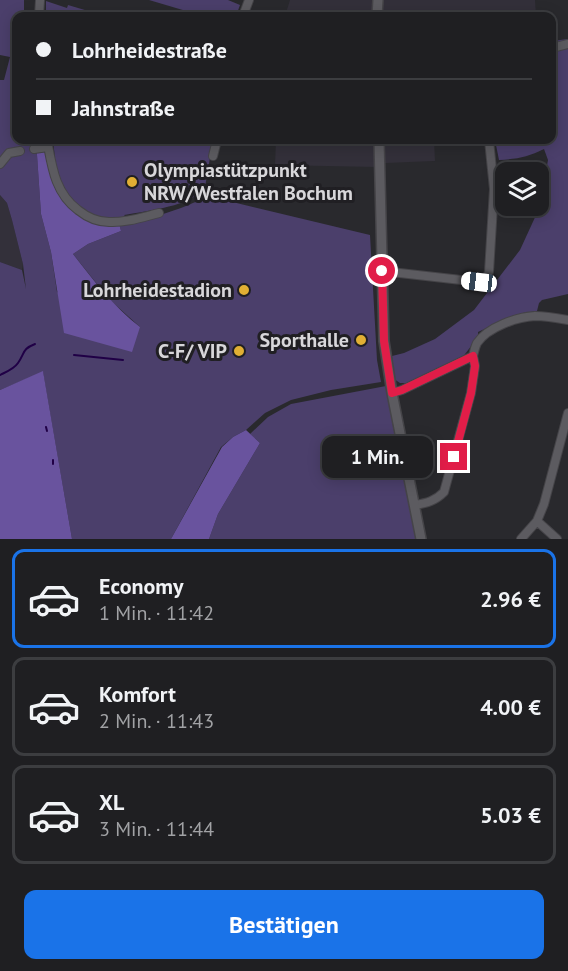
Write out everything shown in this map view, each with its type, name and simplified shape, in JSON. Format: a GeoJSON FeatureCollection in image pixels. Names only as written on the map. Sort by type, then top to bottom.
{"type":"FeatureCollection","features":[{"type":"Feature","properties":{"kind":"street"},"geometry":{"type":"LineString","coordinates":[[34,149],[46,144]]}},
{"type":"Feature","properties":{"kind":"street"},"geometry":{"type":"LineString","coordinates":[[48,144],[59,189],[69,203],[89,218],[109,222],[128,221],[159,213]]}},
{"type":"Feature","properties":{"kind":"street"},"geometry":{"type":"LineString","coordinates":[[213,156],[216,144]]}},
{"type":"Feature","properties":{"kind":"street"},"geometry":{"type":"LineString","coordinates":[[379,144],[384,341],[421,539]]}},
{"type":"Feature","properties":{"kind":"street"},"geometry":{"type":"LineString","coordinates":[[382,271],[479,282],[486,279],[489,272],[494,189],[489,144]]}},
{"type":"Feature","properties":{"kind":"street"},"geometry":{"type":"LineString","coordinates":[[0,164],[9,153],[20,151]]}},
{"type":"Feature","properties":{"kind":"street"},"geometry":{"type":"LineString","coordinates":[[415,505],[430,502],[444,492],[471,393],[475,366],[473,356],[477,344],[501,324],[516,320],[537,316],[568,320]]}},
{"type":"Feature","properties":{"kind":"street"},"geometry":{"type":"LineString","coordinates":[[392,393],[473,356]]}},
{"type":"Feature","properties":{"kind":"street"},"geometry":{"type":"LineString","coordinates":[[521,539],[537,521],[544,504],[568,413]]}},
{"type":"Feature","properties":{"kind":"street"},"geometry":{"type":"LineString","coordinates":[[537,521],[557,539]]}},
{"type":"Feature","properties":{"kind":"shaded area"},"geometry":{"type":"Polygon","coordinates":[[[0,0],[24,0],[24,12],[12,12],[12,144],[36,144],[41,214],[51,252],[57,292],[140,327],[109,299],[73,254],[88,244],[121,231],[119,223],[154,217],[206,199],[220,199],[370,235],[377,360],[381,382],[331,390],[291,400],[265,413],[246,430],[221,447],[171,539],[72,539],[43,372],[0,390],[0,262],[22,270],[26,289],[23,264],[12,220],[7,203],[0,195],[0,80],[4,80],[10,57],[0,55],[0,0]]]}},
{"type":"Feature","properties":{"kind":"shaded area"},"geometry":{"type":"Polygon","coordinates":[[[149,0],[228,0],[240,5],[237,12],[190,12],[149,0]]]}},
{"type":"Feature","properties":{"kind":"shaded area"},"geometry":{"type":"Polygon","coordinates":[[[290,0],[375,0],[374,12],[286,12],[290,0]]]}},
{"type":"Feature","properties":{"kind":"shaded area"},"geometry":{"type":"Polygon","coordinates":[[[381,0],[535,0],[536,12],[380,12],[381,0]]]}},
{"type":"Feature","properties":{"kind":"shaded area"},"geometry":{"type":"Polygon","coordinates":[[[46,1],[67,8],[68,5],[92,12],[46,12],[46,1]]]}},
{"type":"Feature","properties":{"kind":"shaded area"},"geometry":{"type":"Polygon","coordinates":[[[568,39],[568,294],[542,300],[537,311],[512,316],[478,332],[478,337],[462,358],[406,385],[400,383],[394,379],[392,356],[435,339],[474,310],[520,250],[536,216],[549,216],[549,162],[544,149],[522,157],[499,160],[496,144],[556,144],[556,40],[568,39]]]}},
{"type":"Feature","properties":{"kind":"shaded area"},"geometry":{"type":"Polygon","coordinates":[[[36,144],[45,144],[47,157],[76,210],[119,223],[121,231],[88,244],[73,254],[112,302],[140,327],[132,352],[64,333],[51,252],[41,214],[36,144]]]}},
{"type":"Feature","properties":{"kind":"shaded area","name":"Olympiastützpunkt NRW/Westfalen Bochum"},"geometry":{"type":"Polygon","coordinates":[[[53,144],[212,144],[204,193],[174,205],[124,215],[128,219],[97,219],[70,202],[57,177],[53,144]]]}},
{"type":"Feature","properties":{"kind":"shaded area"},"geometry":{"type":"Polygon","coordinates":[[[276,144],[376,144],[377,167],[275,165],[276,144]]]}},
{"type":"Feature","properties":{"kind":"shaded area"},"geometry":{"type":"Polygon","coordinates":[[[383,144],[434,144],[435,161],[384,163],[383,144]]]}},
{"type":"Feature","properties":{"kind":"shaded area"},"geometry":{"type":"Polygon","coordinates":[[[0,195],[7,203],[12,220],[23,264],[22,270],[0,262],[0,195]]]}},
{"type":"Feature","properties":{"kind":"shaded area"},"geometry":{"type":"Polygon","coordinates":[[[43,371],[72,539],[0,539],[0,390],[43,371]]]}},
{"type":"Feature","properties":{"kind":"shaded area"},"geometry":{"type":"Polygon","coordinates":[[[386,386],[418,539],[209,539],[218,514],[260,443],[250,434],[268,417],[291,404],[386,386]]]}},
{"type":"Feature","properties":{"kind":"shaded area"},"geometry":{"type":"Polygon","coordinates":[[[246,430],[260,443],[218,514],[209,539],[171,539],[222,447],[233,437],[246,430]]]}},
{"type":"Feature","properties":{"kind":"waterway"},"geometry":{"type":"LineString","coordinates":[[0,375],[14,367],[26,350],[35,344]]}},
{"type":"Feature","properties":{"kind":"waterway"},"geometry":{"type":"LineString","coordinates":[[74,355],[123,360]]}},
{"type":"Feature","properties":{"kind":"waterway"},"geometry":{"type":"LineString","coordinates":[[46,427],[47,431]]}},
{"type":"Feature","properties":{"kind":"place","name":"Olympiastützpunkt NRW/Westfalen Bochum"},"geometry":{"type":"Point","coordinates":[132,182]}},
{"type":"Feature","properties":{"kind":"place","name":"Lohrheidestadion"},"geometry":{"type":"Point","coordinates":[244,290]}},
{"type":"Feature","properties":{"kind":"place","name":"Sporthalle"},"geometry":{"type":"Point","coordinates":[361,340]}},
{"type":"Feature","properties":{"kind":"place","name":"C-F/ VIP"},"geometry":{"type":"Point","coordinates":[239,351]}},
{"type":"Feature","properties":{"kind":"route"},"geometry":{"type":"LineString","coordinates":[[382,271],[384,341],[392,393],[473,356],[475,366],[471,393],[454,457]]}}]}
